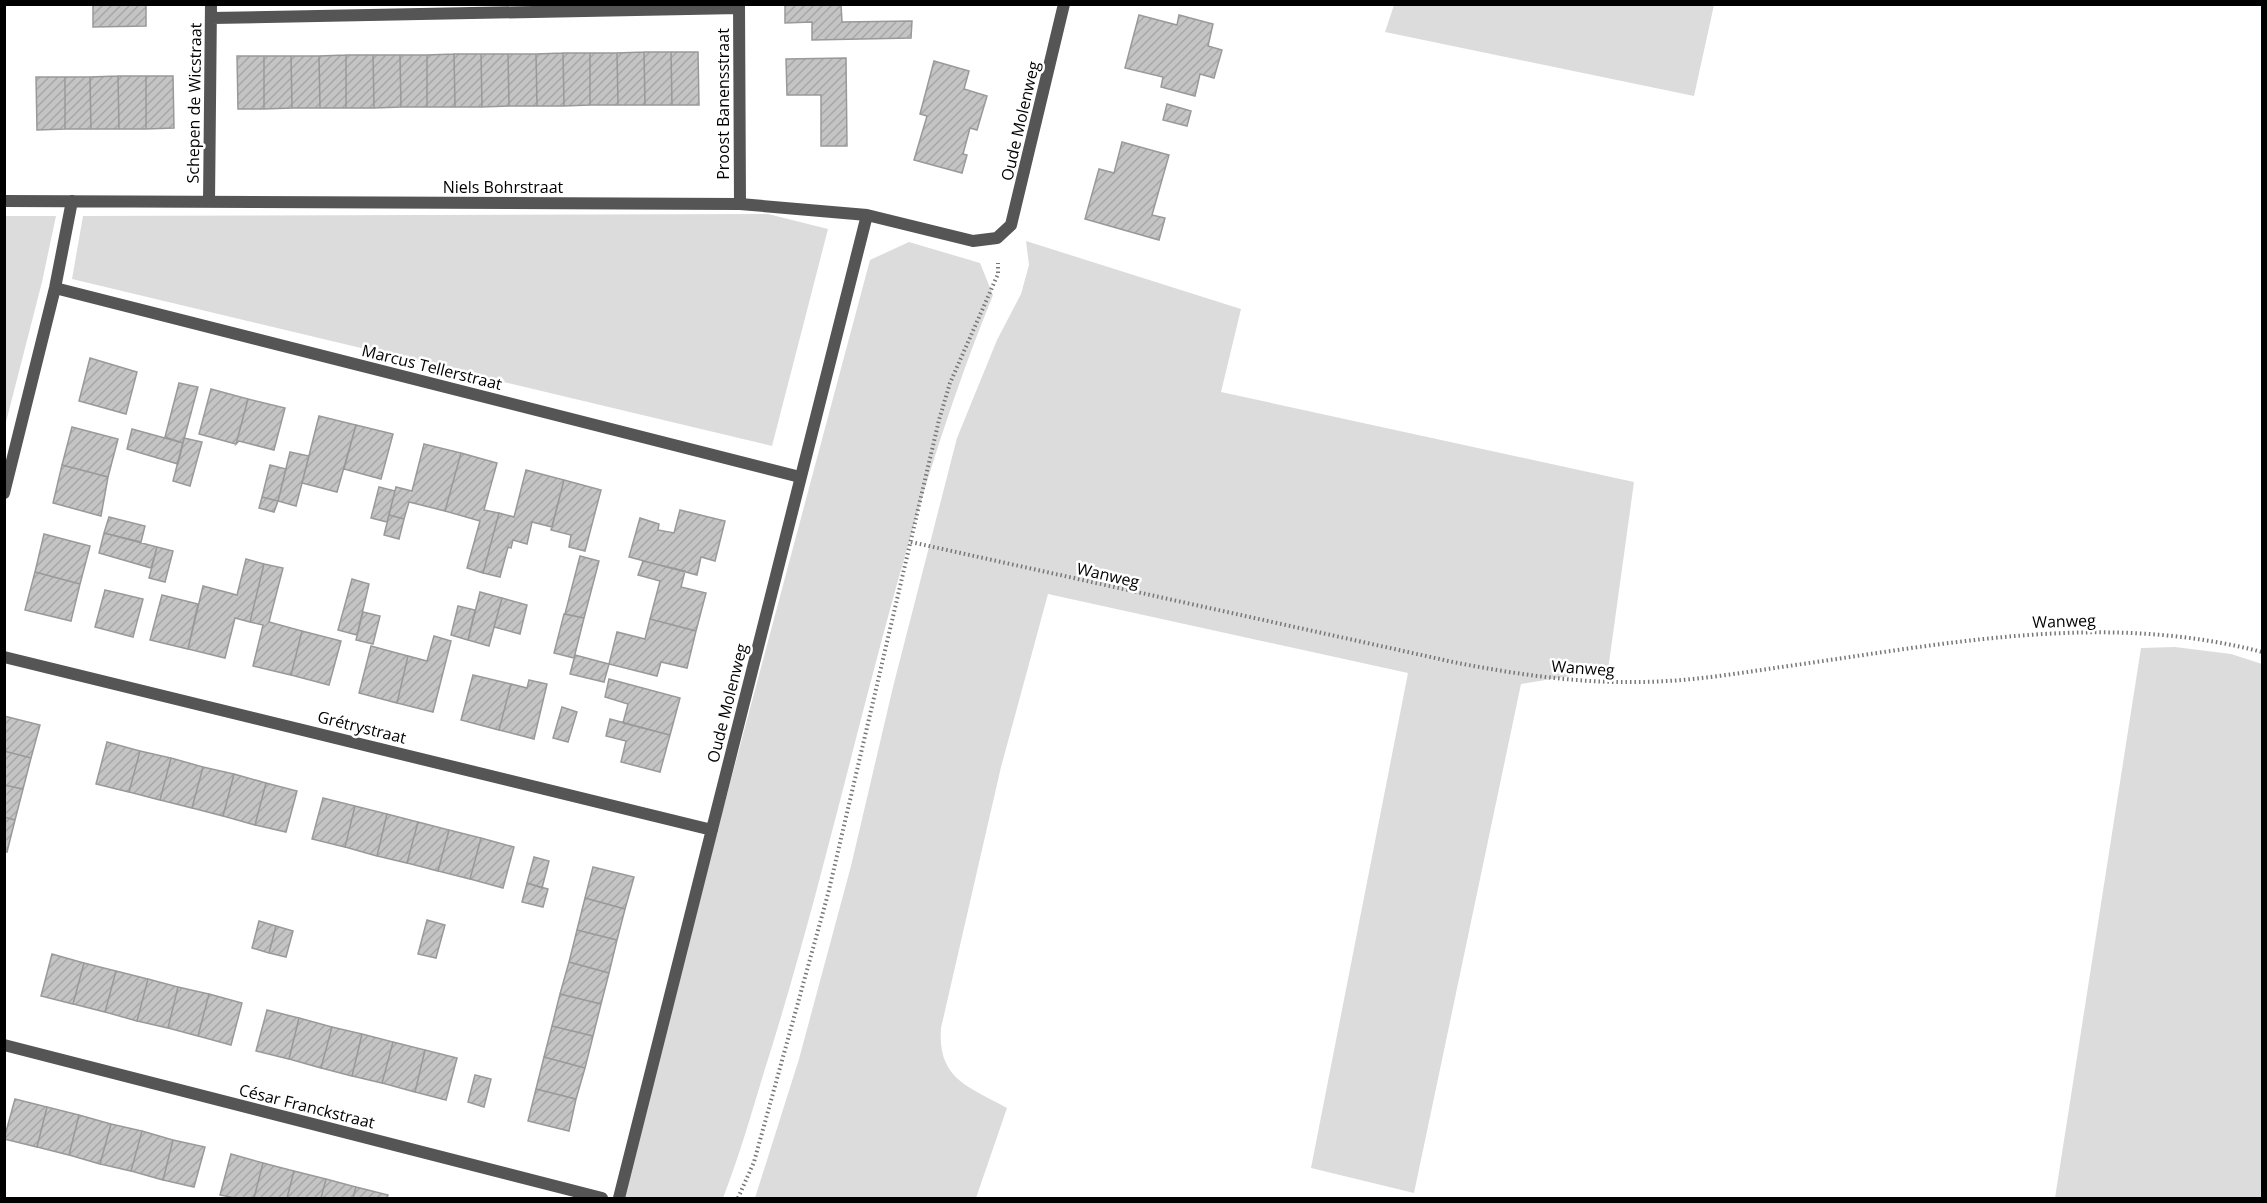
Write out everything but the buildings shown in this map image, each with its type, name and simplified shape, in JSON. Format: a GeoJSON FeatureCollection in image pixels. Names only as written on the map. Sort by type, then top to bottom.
{"type":"FeatureCollection","features":[{"type":"Feature","properties":{"kind":"street","name":"Schepen de Wicstraat"},"geometry":{"type":"LineString","coordinates":[[209,202],[212,4]]}},
{"type":"Feature","properties":{"kind":"street","name":"Oude Molenweg"},"geometry":{"type":"LineString","coordinates":[[997,238],[1011,225],[1017,208],[1064,4]]}},
{"type":"Feature","properties":{"kind":"street"},"geometry":{"type":"LineString","coordinates":[[212,18],[739,6]]}},
{"type":"Feature","properties":{"kind":"street","name":"Proost Banensstraat"},"geometry":{"type":"LineString","coordinates":[[739,6],[740,204]]}},
{"type":"Feature","properties":{"kind":"street","name":"Niels Bohrstraat"},"geometry":{"type":"LineString","coordinates":[[4,201],[740,204],[867,215],[959,240],[984,241],[997,238]]}},
{"type":"Feature","properties":{"kind":"street"},"geometry":{"type":"LineString","coordinates":[[4,493],[55,288],[72,201]]}},
{"type":"Feature","properties":{"kind":"street","name":"Oude Molenweg"},"geometry":{"type":"LineString","coordinates":[[619,1198],[867,215]]}},
{"type":"Feature","properties":{"kind":"street","name":"Marcus Tellerstraat"},"geometry":{"type":"LineString","coordinates":[[55,288],[800,477]]}},
{"type":"Feature","properties":{"kind":"street","name":"Grétrystraat"},"geometry":{"type":"LineString","coordinates":[[4,657],[712,830]]}},
{"type":"Feature","properties":{"kind":"street","name":"César Franckstraat"},"geometry":{"type":"LineString","coordinates":[[4,1045],[602,1198]]}},
{"type":"Feature","properties":{"kind":"path"},"geometry":{"type":"LineString","coordinates":[[738,1198],[754,1162],[828,894],[950,383],[998,274]]}},
{"type":"Feature","properties":{"kind":"path","name":"Wanweg"},"geometry":{"type":"LineString","coordinates":[[911,542],[1453,662],[1503,672],[1589,682],[1638,682],[1718,676],[1979,639],[2076,631],[2152,633],[2207,640],[2262,652]]}},
{"type":"Feature","properties":{"kind":"shaded area"},"geometry":{"type":"Polygon","coordinates":[[[1394,4],[1714,5],[1694,96],[1385,32],[1394,4]]]}},
{"type":"Feature","properties":{"kind":"shaded area"},"geometry":{"type":"Polygon","coordinates":[[[768,214],[828,229],[772,446],[72,279],[83,216],[768,214]]]}},
{"type":"Feature","properties":{"kind":"shaded area"},"geometry":{"type":"Polygon","coordinates":[[[5,216],[56,216],[42,282],[5,426],[5,216]]]}},
{"type":"Feature","properties":{"kind":"shaded area"},"geometry":{"type":"Polygon","coordinates":[[[1026,241],[1241,309],[1221,392],[1634,482],[1608,670],[1521,684],[1414,1193],[1311,1168],[1408,673],[1048,594],[1001,767],[941,1028],[944,1059],[950,1070],[968,1087],[1007,1108],[976,1198],[755,1198],[799,1059],[851,866],[893,687],[957,438],[997,340],[1021,294],[1029,265],[1026,241]]]}},
{"type":"Feature","properties":{"kind":"shaded area"},"geometry":{"type":"Polygon","coordinates":[[[909,242],[980,263],[993,295],[957,390],[897,583],[820,877],[745,1136],[723,1198],[623,1198],[721,817],[870,260],[909,242]]]}},
{"type":"Feature","properties":{"kind":"shaded area"},"geometry":{"type":"Polygon","coordinates":[[[2175,647],[2231,654],[2262,664],[2262,1198],[2055,1198],[2141,648],[2175,647]]]}}]}
